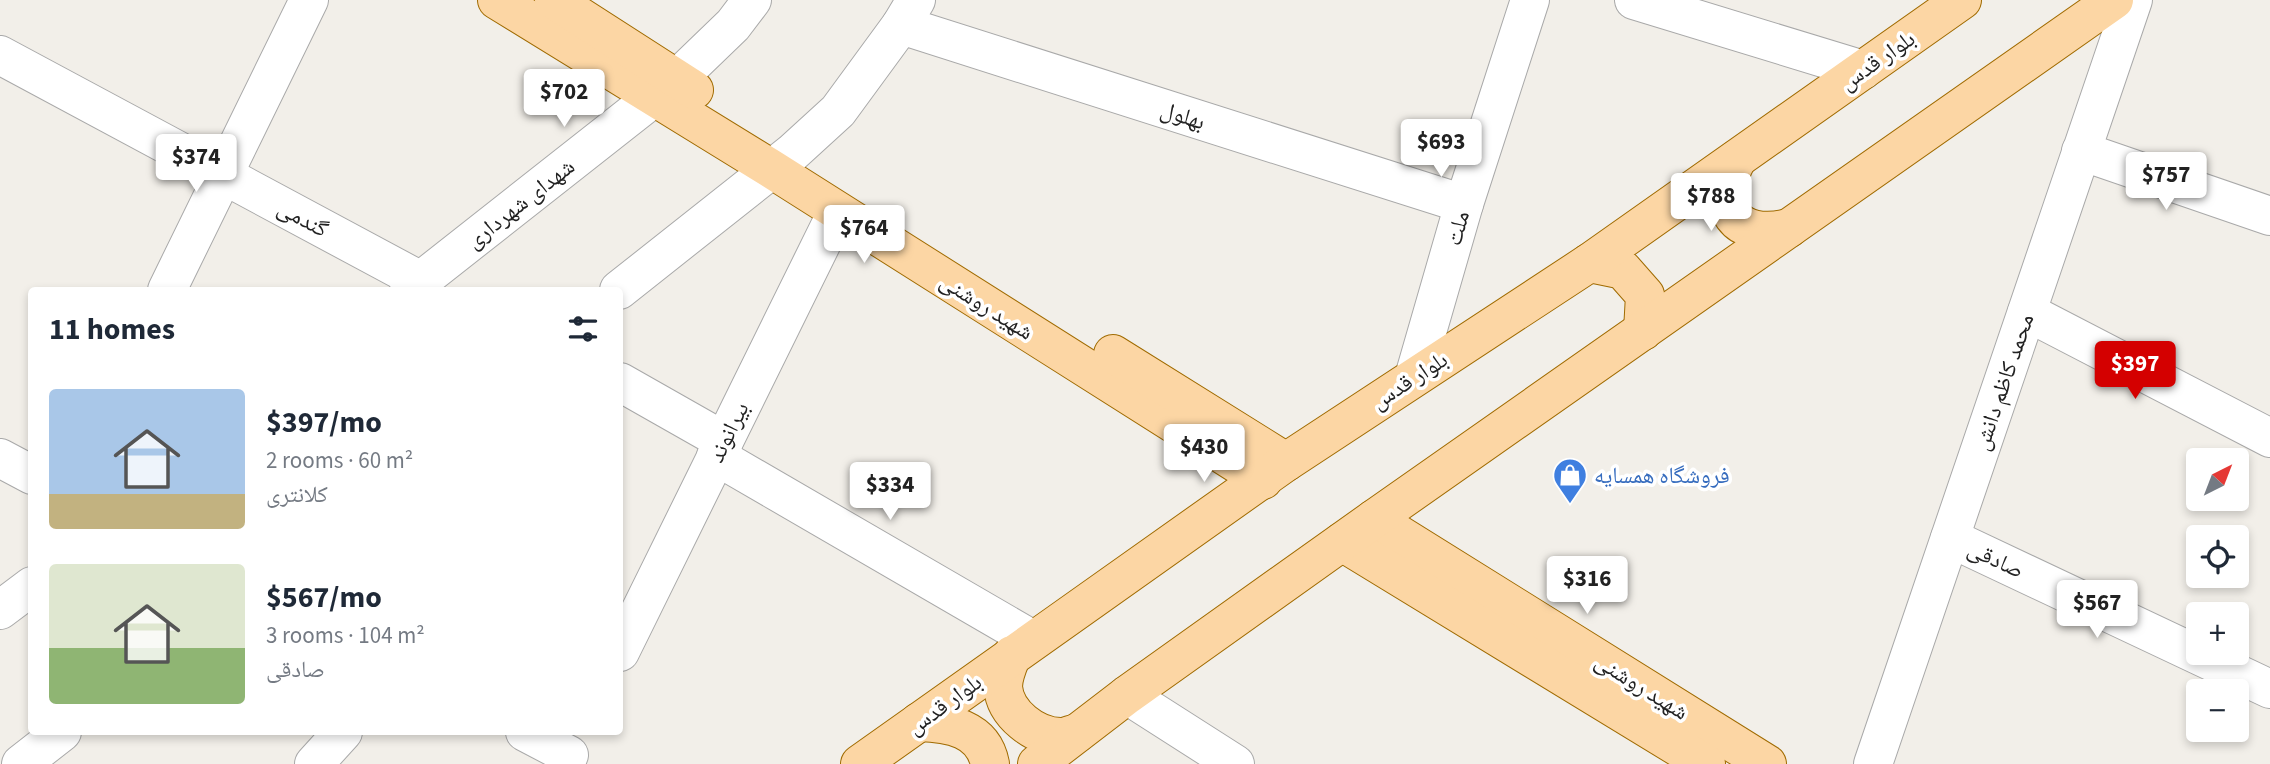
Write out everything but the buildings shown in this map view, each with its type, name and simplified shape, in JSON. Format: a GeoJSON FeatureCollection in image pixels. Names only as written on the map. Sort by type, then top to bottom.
{"type":"FeatureCollection","features":[{"type":"Feature","properties":{"kind":"main road","name":"شهید روشنی"},"geometry":{"type":"LineString","coordinates":[[497,0],[666,88],[1274,471]]}},
{"type":"Feature","properties":{"kind":"main road","name":"شهید روشنی"},"geometry":{"type":"LineString","coordinates":[[554,0],[666,88]]}},
{"type":"Feature","properties":{"kind":"main road","name":"بلوار قدس"},"geometry":{"type":"LineString","coordinates":[[860,764],[1274,471],[1589,263],[1962,0]]}},
{"type":"Feature","properties":{"kind":"main road"},"geometry":{"type":"LineString","coordinates":[[1037,764],[1128,695],[1374,519],[2114,0]]}},
{"type":"Feature","properties":{"kind":"main road"},"geometry":{"type":"LineString","coordinates":[[1737,159],[1725,192],[1727,204],[1740,223],[1757,232],[1789,228]]}},
{"type":"Feature","properties":{"kind":"main road","name":"شهید روشنی"},"geometry":{"type":"LineString","coordinates":[[781,160],[837,212],[1274,471]]}},
{"type":"Feature","properties":{"kind":"main road"},"geometry":{"type":"LineString","coordinates":[[1589,263],[1623,270],[1645,295],[1643,331]]}},
{"type":"Feature","properties":{"kind":"main road","name":"شهید روشنی"},"geometry":{"type":"LineString","coordinates":[[1374,519],[1767,764]]}},
{"type":"Feature","properties":{"kind":"main road","name":"شهید روشنی"},"geometry":{"type":"LineString","coordinates":[[1342,542],[1706,764]]}},
{"type":"Feature","properties":{"kind":"main road"},"geometry":{"type":"LineString","coordinates":[[1023,647],[1004,675],[1003,689],[1011,709],[1025,724],[1042,733],[1062,737],[1077,733]]}},
{"type":"Feature","properties":{"kind":"main road"},"geometry":{"type":"LineString","coordinates":[[919,722],[953,725],[968,732],[979,742],[990,764]]}},
{"type":"Feature","properties":{"kind":"street"},"geometry":{"type":"LineString","coordinates":[[168,287],[309,0]]}},
{"type":"Feature","properties":{"kind":"street","name":"شهدای شهرداری"},"geometry":{"type":"LineString","coordinates":[[415,286],[666,88],[733,25],[752,0]]}},
{"type":"Feature","properties":{"kind":"street","name":"ملت"},"geometry":{"type":"LineString","coordinates":[[1414,377],[1464,204],[1530,0]]}},
{"type":"Feature","properties":{"kind":"street"},"geometry":{"type":"LineString","coordinates":[[1634,0],[1863,70]]}},
{"type":"Feature","properties":{"kind":"street","name":"محمد کاظم دانش"},"geometry":{"type":"LineString","coordinates":[[1873,764],[2133,0]]}},
{"type":"Feature","properties":{"kind":"street"},"geometry":{"type":"LineString","coordinates":[[623,287],[838,111],[908,13]]}},
{"type":"Feature","properties":{"kind":"street","name":"بهلول"},"geometry":{"type":"LineString","coordinates":[[908,13],[1464,204]]}},
{"type":"Feature","properties":{"kind":"street","name":"گندمی"},"geometry":{"type":"LineString","coordinates":[[0,55],[223,175],[415,286]]}},
{"type":"Feature","properties":{"kind":"street"},"geometry":{"type":"LineString","coordinates":[[2081,151],[2270,216]]}},
{"type":"Feature","properties":{"kind":"street","name":"بیرانوند"},"geometry":{"type":"LineString","coordinates":[[623,646],[837,212]]}},
{"type":"Feature","properties":{"kind":"street"},"geometry":{"type":"LineString","coordinates":[[2026,312],[2270,438]]}},
{"type":"Feature","properties":{"kind":"street"},"geometry":{"type":"LineString","coordinates":[[623,384],[1023,647]]}},
{"type":"Feature","properties":{"kind":"street"},"geometry":{"type":"LineString","coordinates":[[0,458],[28,473]]}},
{"type":"Feature","properties":{"kind":"street","name":"صادقی"},"geometry":{"type":"LineString","coordinates":[[1950,538],[2270,689]]}},
{"type":"Feature","properties":{"kind":"street"},"geometry":{"type":"LineString","coordinates":[[1128,695],[1236,764]]}},
{"type":"Feature","properties":{"kind":"street"},"geometry":{"type":"LineString","coordinates":[[21,764],[58,735]]}},
{"type":"Feature","properties":{"kind":"street"},"geometry":{"type":"LineString","coordinates":[[314,764],[341,735]]}},
{"type":"Feature","properties":{"kind":"street"},"geometry":{"type":"LineString","coordinates":[[533,735],[571,750]]}},
{"type":"Feature","properties":{"kind":"place","name":"فروشگاه همسایه"},"geometry":{"type":"Point","coordinates":[1570,505]}}]}
